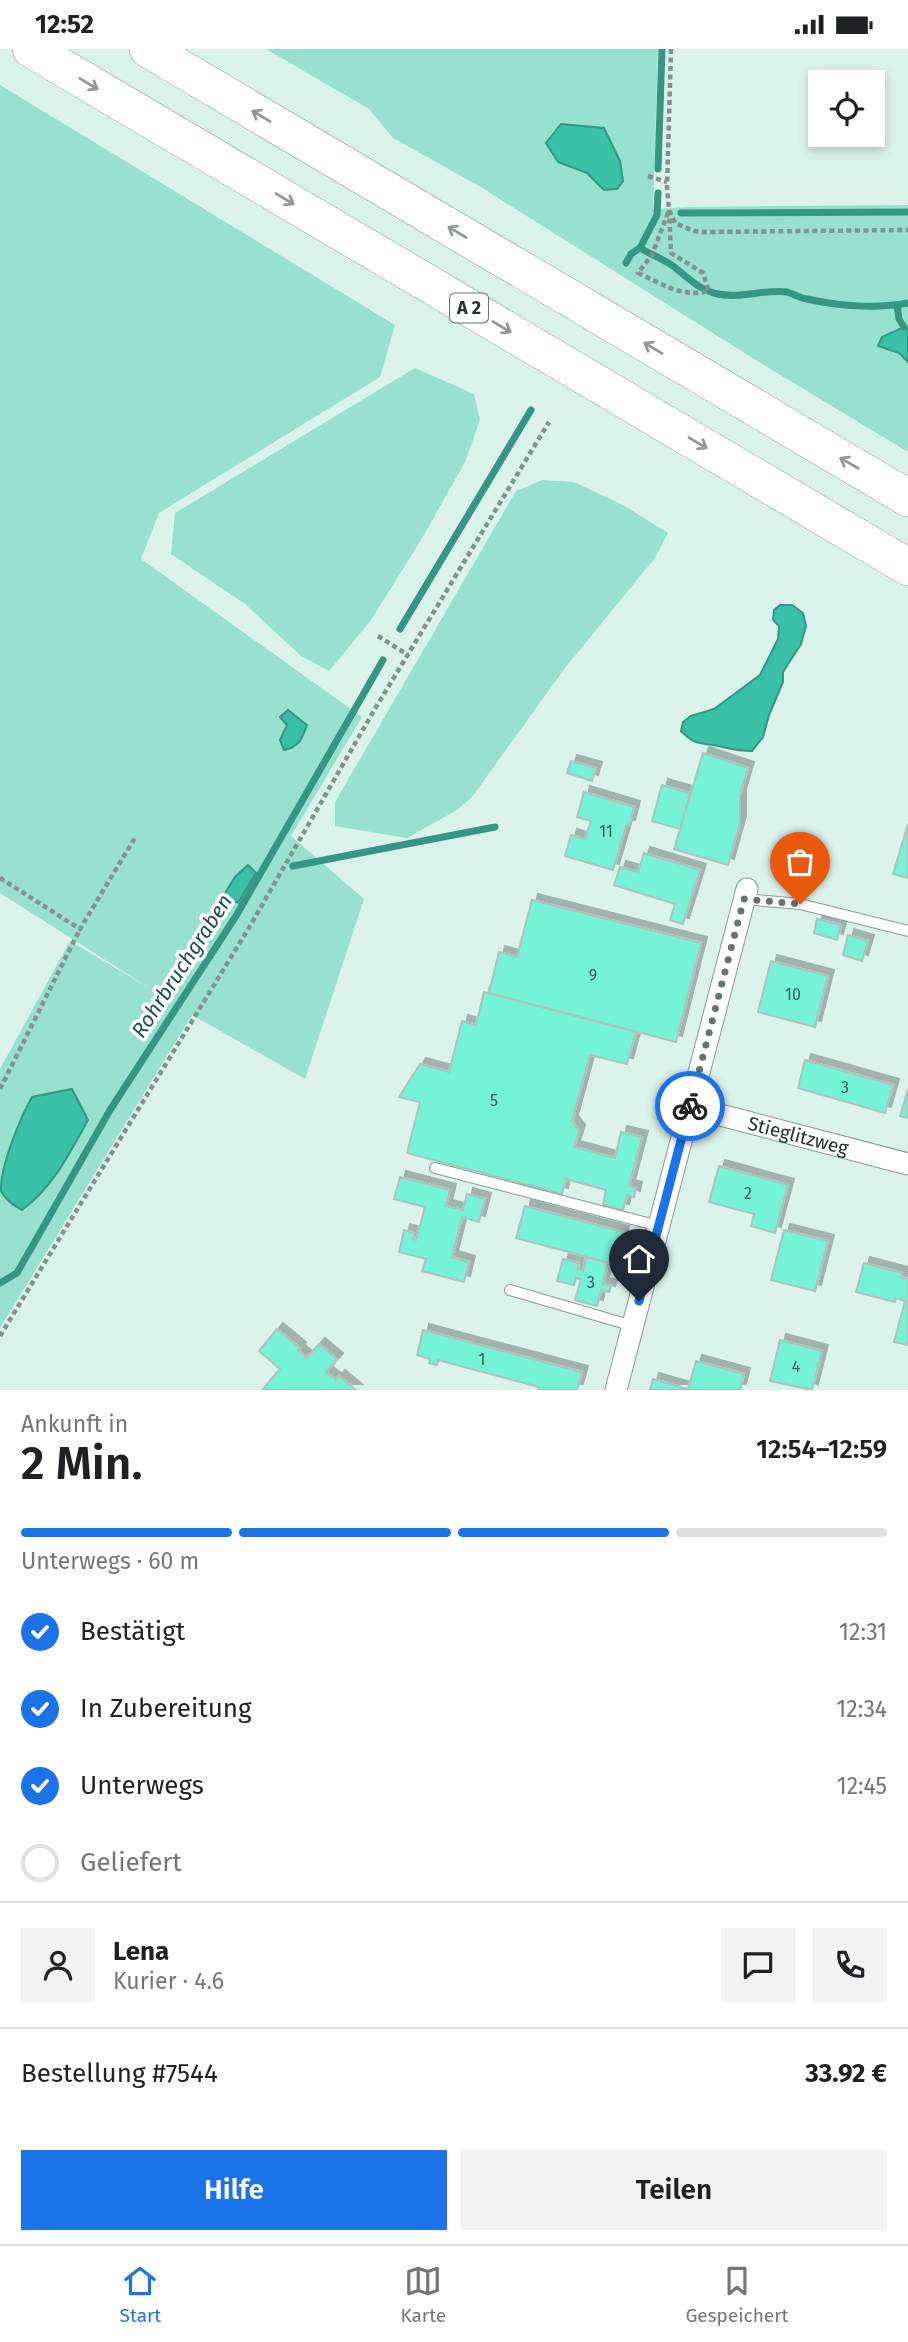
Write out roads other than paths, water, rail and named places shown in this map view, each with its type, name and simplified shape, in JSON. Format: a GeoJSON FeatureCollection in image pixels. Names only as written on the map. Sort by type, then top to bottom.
{"type":"FeatureCollection","features":[{"type":"Feature","properties":{"kind":"highway","name":"A 2"},"geometry":{"type":"LineString","coordinates":[[31,49],[908,567]]}},
{"type":"Feature","properties":{"kind":"highway"},"geometry":{"type":"LineString","coordinates":[[148,49],[908,498]]}},
{"type":"Feature","properties":{"kind":"street"},"geometry":{"type":"LineString","coordinates":[[616,1390],[745,894]]}},
{"type":"Feature","properties":{"kind":"street","name":"Stieglitzweg"},"geometry":{"type":"LineString","coordinates":[[690,1107],[908,1164]]}},
{"type":"Feature","properties":{"kind":"lane"},"geometry":{"type":"LineString","coordinates":[[745,894],[800,904],[908,931]]}},
{"type":"Feature","properties":{"kind":"lane"},"geometry":{"type":"LineString","coordinates":[[435,1168],[659,1226]]}},
{"type":"Feature","properties":{"kind":"lane"},"geometry":{"type":"LineString","coordinates":[[510,1290],[633,1326]]}},
{"type":"Feature","properties":{"kind":"waterway"},"geometry":{"type":"LineString","coordinates":[[658,169],[662,49]]}},
{"type":"Feature","properties":{"kind":"waterway"},"geometry":{"type":"LineString","coordinates":[[640,248],[657,215],[658,193]]}},
{"type":"Feature","properties":{"kind":"waterway"},"geometry":{"type":"LineString","coordinates":[[681,213],[908,212]]}},
{"type":"Feature","properties":{"kind":"waterway","name":"Rohrbruchgraben"},"geometry":{"type":"LineString","coordinates":[[626,263],[631,254],[640,248],[669,263],[705,290],[726,295],[778,291],[844,305],[884,306],[908,303]]}},
{"type":"Feature","properties":{"kind":"waterway"},"geometry":{"type":"LineString","coordinates":[[897,305],[899,319],[904,327]]}},
{"type":"Feature","properties":{"kind":"waterway","name":"Rohrbruchgraben"},"geometry":{"type":"LineString","coordinates":[[400,629],[531,410]]}},
{"type":"Feature","properties":{"kind":"waterway","name":"Rohrbruchgraben"},"geometry":{"type":"LineString","coordinates":[[0,1283],[17,1273],[110,1110],[236,916],[383,660]]}},
{"type":"Feature","properties":{"kind":"waterway"},"geometry":{"type":"LineString","coordinates":[[293,866],[495,827]]}}]}
